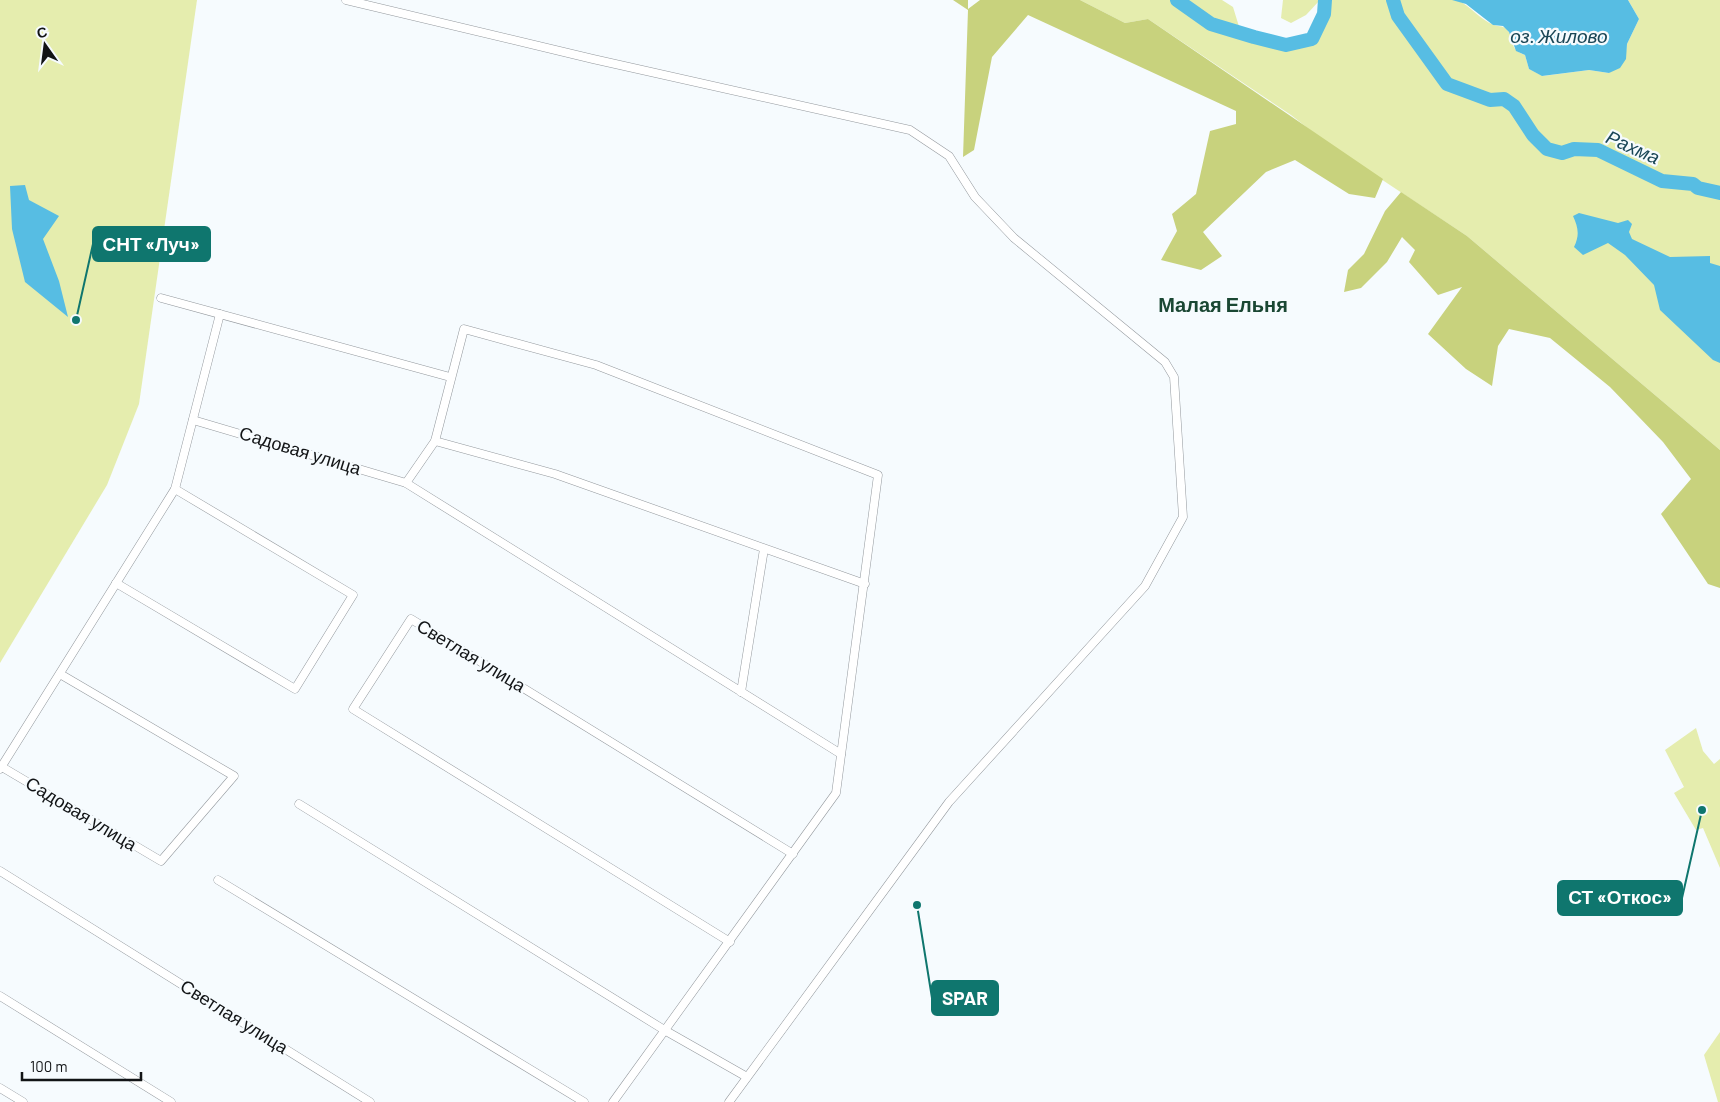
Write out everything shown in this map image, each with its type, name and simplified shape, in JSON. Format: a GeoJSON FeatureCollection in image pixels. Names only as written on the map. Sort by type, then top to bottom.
{"type":"FeatureCollection","features":[{"type":"Feature","properties":{"kind":"street"},"geometry":{"type":"LineString","coordinates":[[346,0],[592,59],[910,130],[949,156],[975,197],[1014,238],[1165,362],[1174,377],[1183,516],[1144,586],[949,802],[729,1102]]}},
{"type":"Feature","properties":{"kind":"street"},"geometry":{"type":"LineString","coordinates":[[161,298],[450,377]]}},
{"type":"Feature","properties":{"kind":"street","name":"Садовая улица"},"geometry":{"type":"LineString","coordinates":[[60,674],[234,776],[161,861],[1,768],[175,489],[220,314]]}},
{"type":"Feature","properties":{"kind":"street"},"geometry":{"type":"LineString","coordinates":[[613,1102],[836,793],[878,475],[596,365],[464,329],[450,377],[435,441],[406,483],[841,754]]}},
{"type":"Feature","properties":{"kind":"street","name":"Садовая улица"},"geometry":{"type":"LineString","coordinates":[[193,420],[406,483]]}},
{"type":"Feature","properties":{"kind":"street"},"geometry":{"type":"LineString","coordinates":[[435,441],[555,474],[865,584]]}},
{"type":"Feature","properties":{"kind":"street"},"geometry":{"type":"LineString","coordinates":[[116,583],[295,689],[353,595],[175,489]]}},
{"type":"Feature","properties":{"kind":"street"},"geometry":{"type":"LineString","coordinates":[[741,692],[764,549]]}},
{"type":"Feature","properties":{"kind":"street","name":"Светлая улица"},"geometry":{"type":"LineString","coordinates":[[730,942],[354,708],[411,619],[793,854]]}},
{"type":"Feature","properties":{"kind":"street"},"geometry":{"type":"LineString","coordinates":[[299,804],[666,1031],[747,1077]]}},
{"type":"Feature","properties":{"kind":"street","name":"Светлая улица"},"geometry":{"type":"LineString","coordinates":[[0,871],[370,1102]]}},
{"type":"Feature","properties":{"kind":"street"},"geometry":{"type":"LineString","coordinates":[[218,880],[584,1102]]}},
{"type":"Feature","properties":{"kind":"street"},"geometry":{"type":"LineString","coordinates":[[0,996],[171,1102]]}},
{"type":"Feature","properties":{"kind":"street"},"geometry":{"type":"LineString","coordinates":[[0,1088],[23,1102]]}},
{"type":"Feature","properties":{"kind":"green space"},"geometry":{"type":"Polygon","coordinates":[[[0,0],[197,0],[139,404],[107,485],[0,663],[0,0]]]}},
{"type":"Feature","properties":{"kind":"green space"},"geometry":{"type":"Polygon","coordinates":[[[953,0],[968,0],[968,9],[980,0],[1080,0],[1125,23],[1148,19],[1383,179],[1375,198],[1349,194],[1295,160],[1266,172],[1203,232],[1222,256],[1201,270],[1161,260],[1177,231],[1172,214],[1196,194],[1210,131],[1236,124],[1236,111],[1028,15],[992,57],[974,150],[963,157],[968,10],[953,0]]]}},
{"type":"Feature","properties":{"kind":"green space"},"geometry":{"type":"Polygon","coordinates":[[[1080,0],[1222,0],[1233,7],[1241,33],[1287,45],[1312,39],[1324,14],[1325,0],[1457,0],[1489,23],[1506,29],[1511,35],[1516,50],[1525,55],[1529,69],[1543,76],[1589,70],[1609,73],[1625,59],[1627,44],[1639,19],[1628,0],[1720,0],[1720,450],[1467,236],[1328,144],[1291,115],[1148,19],[1125,23],[1080,0]]]}},
{"type":"Feature","properties":{"kind":"green space"},"geometry":{"type":"Polygon","coordinates":[[[1283,0],[1320,0],[1306,15],[1291,23],[1281,18],[1283,0]]]}},
{"type":"Feature","properties":{"kind":"green space"},"geometry":{"type":"Polygon","coordinates":[[[1401,192],[1467,236],[1720,450],[1720,588],[1708,584],[1661,514],[1691,479],[1663,442],[1610,387],[1550,338],[1509,329],[1498,346],[1492,386],[1466,369],[1428,334],[1462,287],[1438,295],[1409,262],[1415,250],[1402,237],[1387,262],[1361,288],[1344,292],[1348,270],[1364,254],[1385,211],[1401,192]]]}},
{"type":"Feature","properties":{"kind":"green space"},"geometry":{"type":"Polygon","coordinates":[[[1696,728],[1703,751],[1714,764],[1720,759],[1720,868],[1703,828],[1696,830],[1674,793],[1684,787],[1665,750],[1696,728]]]}},
{"type":"Feature","properties":{"kind":"green space"},"geometry":{"type":"Polygon","coordinates":[[[1720,1032],[1720,1102],[1718,1102],[1704,1055],[1720,1032]]]}},
{"type":"Feature","properties":{"kind":"water","name":"оз. Жилово"},"geometry":{"type":"Polygon","coordinates":[[[1452,0],[1628,0],[1639,19],[1627,44],[1626,59],[1620,68],[1609,73],[1589,70],[1542,76],[1529,69],[1525,55],[1516,51],[1509,32],[1503,26],[1493,25],[1466,4],[1452,0]]]}},
{"type":"Feature","properties":{"kind":"water"},"geometry":{"type":"Polygon","coordinates":[[[25,185],[29,200],[59,216],[43,239],[59,281],[68,317],[25,282],[12,229],[10,186],[25,185]]]}},
{"type":"Feature","properties":{"kind":"water"},"geometry":{"type":"Polygon","coordinates":[[[1579,213],[1618,223],[1628,220],[1632,224],[1629,232],[1632,239],[1670,257],[1710,256],[1710,263],[1720,266],[1720,363],[1713,360],[1660,310],[1654,285],[1625,255],[1608,243],[1583,255],[1574,247],[1578,231],[1573,216],[1579,213]]]}},
{"type":"Feature","properties":{"kind":"waterway","name":"Рахма"},"geometry":{"type":"LineString","coordinates":[[1177,0],[1211,24],[1286,45],[1312,39],[1324,14],[1325,0]]}},
{"type":"Feature","properties":{"kind":"waterway","name":"Рахма"},"geometry":{"type":"LineString","coordinates":[[1393,0],[1398,16],[1447,84],[1490,100],[1504,99],[1514,106],[1533,135],[1547,149],[1562,153],[1574,149],[1598,150],[1662,181],[1693,184],[1698,188],[1720,193]]}},
{"type":"Feature","properties":{"kind":"place","name":"СНТ «Луч»"},"geometry":{"type":"Point","coordinates":[76,320]}},
{"type":"Feature","properties":{"kind":"place","name":"СТ «Откос»"},"geometry":{"type":"Point","coordinates":[1702,810]}},
{"type":"Feature","properties":{"kind":"place","name":"SPAR"},"geometry":{"type":"Point","coordinates":[917,905]}},
{"type":"Feature","properties":{"kind":"district","name":"Малая Ельня"},"geometry":{"type":"Point","coordinates":[1223,305]}}]}
